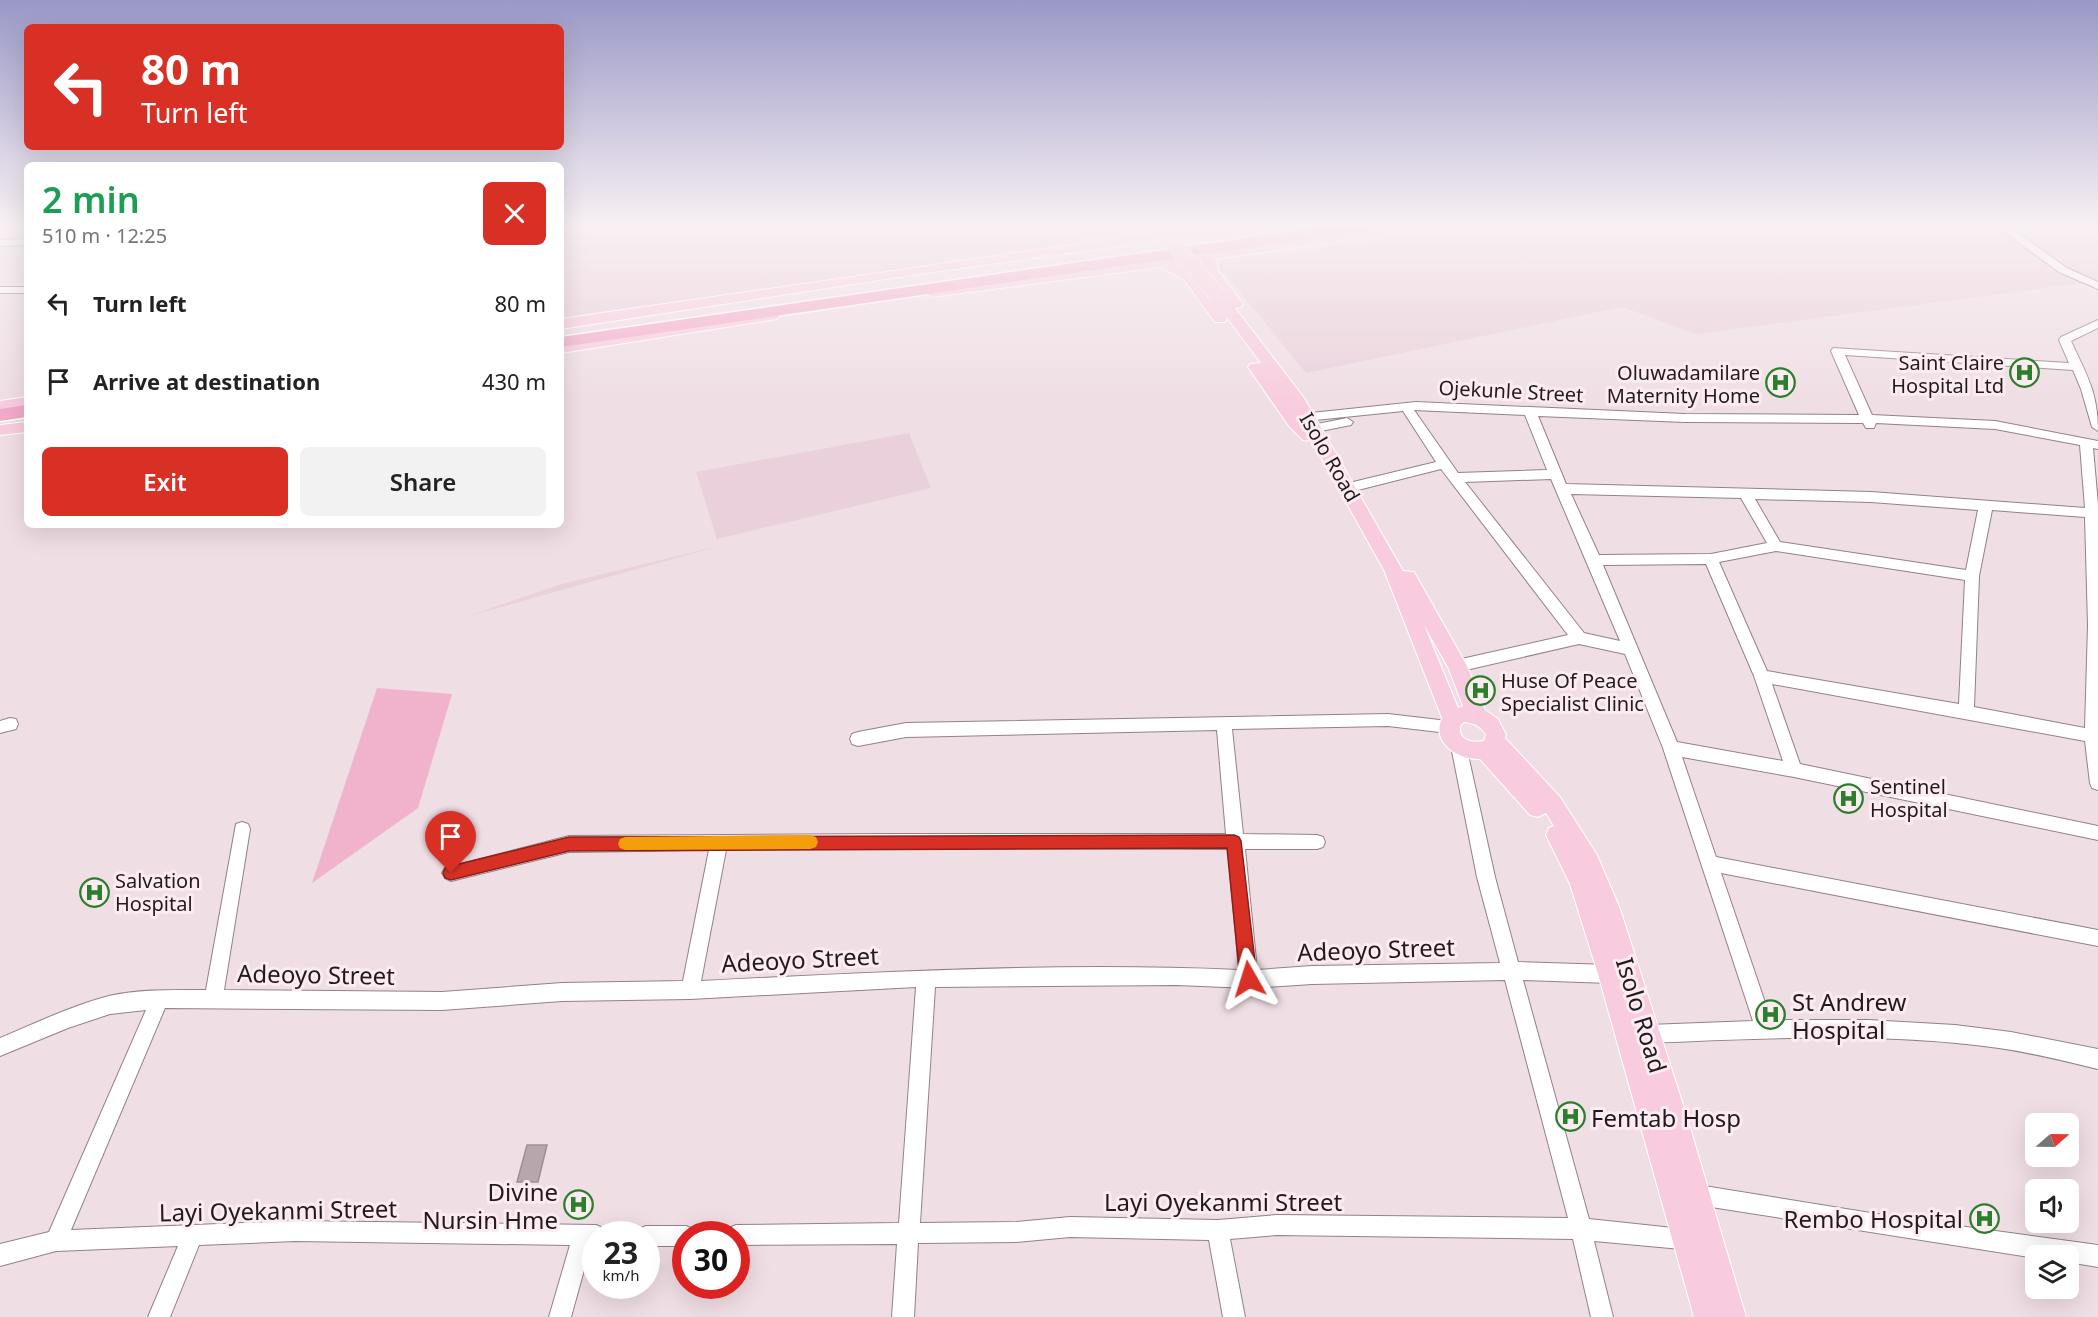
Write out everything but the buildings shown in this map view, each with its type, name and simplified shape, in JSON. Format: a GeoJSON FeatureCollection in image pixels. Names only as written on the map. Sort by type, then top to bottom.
{"type":"FeatureCollection","features":[{"type":"Feature","properties":{"kind":"highway"},"geometry":{"type":"LineString","coordinates":[[564,332],[876,286]]}},
{"type":"Feature","properties":{"kind":"highway"},"geometry":{"type":"LineString","coordinates":[[564,342],[946,286]]}},
{"type":"Feature","properties":{"kind":"highway"},"geometry":{"type":"LineString","coordinates":[[0,415],[24,411]]}},
{"type":"Feature","properties":{"kind":"highway"},"geometry":{"type":"LineString","coordinates":[[0,424],[24,420]]}},
{"type":"Feature","properties":{"kind":"main road"},"geometry":{"type":"LineString","coordinates":[[564,324],[811,286]]}},
{"type":"Feature","properties":{"kind":"main road"},"geometry":{"type":"LineString","coordinates":[[564,348],[981,286]]}},
{"type":"Feature","properties":{"kind":"main road"},"geometry":{"type":"LineString","coordinates":[[1196,286],[1295,422],[1326,452]]}},
{"type":"Feature","properties":{"kind":"main road","name":"Isolo Road"},"geometry":{"type":"LineString","coordinates":[[1210,286],[1298,402],[1393,570],[1450,723]]}},
{"type":"Feature","properties":{"kind":"main road"},"geometry":{"type":"LineString","coordinates":[[1223,286],[1288,373],[1318,422],[1457,666],[1477,716]]}},
{"type":"Feature","properties":{"kind":"main road"},"geometry":{"type":"LineString","coordinates":[[0,406],[24,402]]}},
{"type":"Feature","properties":{"kind":"main road"},"geometry":{"type":"LineString","coordinates":[[1298,402],[1318,422]]}},
{"type":"Feature","properties":{"kind":"main road"},"geometry":{"type":"LineString","coordinates":[[0,430],[24,427]]}},
{"type":"Feature","properties":{"kind":"main road"},"geometry":{"type":"LineString","coordinates":[[1463,714],[1477,716],[1494,729],[1490,746],[1472,752],[1459,746],[1451,737],[1450,723],[1463,714]]}},
{"type":"Feature","properties":{"kind":"main road","name":"Isolo Road"},"geometry":{"type":"LineString","coordinates":[[1490,746],[1543,813],[1565,846],[1581,883],[1610,974],[1708,1317]]}},
{"type":"Feature","properties":{"kind":"main road","name":"Isolo Road"},"geometry":{"type":"LineString","coordinates":[[1490,746],[1552,804],[1589,862],[1609,909],[1698,1195],[1732,1317]]}},
{"type":"Feature","properties":{"kind":"street"},"geometry":{"type":"LineString","coordinates":[[0,290],[24,290]]}},
{"type":"Feature","properties":{"kind":"street"},"geometry":{"type":"LineString","coordinates":[[2098,324],[2065,340],[2077,367],[2092,390],[2098,427]]}},
{"type":"Feature","properties":{"kind":"street"},"geometry":{"type":"LineString","coordinates":[[1869,422],[1838,351],[2077,367]]}},
{"type":"Feature","properties":{"kind":"street","name":"Ojekunle Street"},"geometry":{"type":"LineString","coordinates":[[1318,422],[1416,406],[1636,421],[1869,422],[1997,431],[2092,447]]}},
{"type":"Feature","properties":{"kind":"street","name":"Ojekunle Street"},"geometry":{"type":"LineString","coordinates":[[1318,422],[1409,412],[1531,414]]}},
{"type":"Feature","properties":{"kind":"street"},"geometry":{"type":"LineString","coordinates":[[1409,412],[1444,464],[1579,638]]}},
{"type":"Feature","properties":{"kind":"street"},"geometry":{"type":"LineString","coordinates":[[1531,414],[1671,748],[1765,1029]]}},
{"type":"Feature","properties":{"kind":"street"},"geometry":{"type":"LineString","coordinates":[[2092,447],[2098,641],[2097,704],[2092,736],[2098,783]]}},
{"type":"Feature","properties":{"kind":"street"},"geometry":{"type":"LineString","coordinates":[[1354,486],[1444,464]]}},
{"type":"Feature","properties":{"kind":"street"},"geometry":{"type":"LineString","coordinates":[[1455,478],[1870,497],[2095,514]]}},
{"type":"Feature","properties":{"kind":"street"},"geometry":{"type":"LineString","coordinates":[[1746,493],[1776,546]]}},
{"type":"Feature","properties":{"kind":"street"},"geometry":{"type":"LineString","coordinates":[[1966,712],[1972,576],[1986,505]]}},
{"type":"Feature","properties":{"kind":"street"},"geometry":{"type":"LineString","coordinates":[[1594,560],[1711,559],[1776,546],[1972,576]]}},
{"type":"Feature","properties":{"kind":"street"},"geometry":{"type":"LineString","coordinates":[[1711,559],[1762,676],[1794,770]]}},
{"type":"Feature","properties":{"kind":"street"},"geometry":{"type":"LineString","coordinates":[[1457,666],[1579,638],[1631,649]]}},
{"type":"Feature","properties":{"kind":"street"},"geometry":{"type":"LineString","coordinates":[[1762,676],[2092,736]]}},
{"type":"Feature","properties":{"kind":"street"},"geometry":{"type":"LineString","coordinates":[[858,738],[906,730],[1388,720],[1450,723]]}},
{"type":"Feature","properties":{"kind":"street"},"geometry":{"type":"LineString","coordinates":[[1224,725],[1249,979]]}},
{"type":"Feature","properties":{"kind":"street"},"geometry":{"type":"LineString","coordinates":[[1459,746],[1486,877],[1581,1229],[1602,1317]]}},
{"type":"Feature","properties":{"kind":"street"},"geometry":{"type":"LineString","coordinates":[[1671,748],[1794,770],[2098,833]]}},
{"type":"Feature","properties":{"kind":"street"},"geometry":{"type":"LineString","coordinates":[[214,998],[242,830]]}},
{"type":"Feature","properties":{"kind":"street"},"geometry":{"type":"LineString","coordinates":[[451,873],[569,844],[1317,842]]}},
{"type":"Feature","properties":{"kind":"street"},"geometry":{"type":"LineString","coordinates":[[690,990],[719,843]]}},
{"type":"Feature","properties":{"kind":"street"},"geometry":{"type":"LineString","coordinates":[[1708,863],[2098,938]]}},
{"type":"Feature","properties":{"kind":"street","name":"Adeoyo Street"},"geometry":{"type":"LineString","coordinates":[[0,1047],[67,1019],[110,1005],[160,999],[442,1001],[562,992],[690,990],[926,978],[1177,976],[1249,979],[1312,975],[1512,971],[1610,974]]}},
{"type":"Feature","properties":{"kind":"street"},"geometry":{"type":"LineString","coordinates":[[903,1317],[926,978]]}},
{"type":"Feature","properties":{"kind":"street"},"geometry":{"type":"LineString","coordinates":[[56,1241],[160,999]]}},
{"type":"Feature","properties":{"kind":"street"},"geometry":{"type":"LineString","coordinates":[[1648,1034],[1765,1029],[1874,1029],[2000,1039],[2098,1059]]}},
{"type":"Feature","properties":{"kind":"street"},"geometry":{"type":"LineString","coordinates":[[1673,1193],[2098,1256]]}},
{"type":"Feature","properties":{"kind":"street","name":"Layi Oyekanmi Street"},"geometry":{"type":"LineString","coordinates":[[750,1235],[1016,1232],[1070,1227],[1218,1230],[1276,1225],[1581,1229],[1710,1242]]}},
{"type":"Feature","properties":{"kind":"street"},"geometry":{"type":"LineString","coordinates":[[1218,1230],[1234,1317]]}},
{"type":"Feature","properties":{"kind":"street","name":"Layi Oyekanmi Street"},"geometry":{"type":"LineString","coordinates":[[0,1255],[56,1241],[295,1231],[582,1235]]}},
{"type":"Feature","properties":{"kind":"street"},"geometry":{"type":"LineString","coordinates":[[159,1317],[192,1237]]}},
{"type":"Feature","properties":{"kind":"street"},"geometry":{"type":"LineString","coordinates":[[560,1317],[582,1255]]}},
{"type":"Feature","properties":{"kind":"shaded area"},"geometry":{"type":"Polygon","coordinates":[[[564,286],[809,286],[564,322],[564,286]]]}},
{"type":"Feature","properties":{"kind":"shaded area"},"geometry":{"type":"Polygon","coordinates":[[[1235,286],[2057,286],[1696,334],[1622,307],[1306,373],[1235,286]]]}},
{"type":"Feature","properties":{"kind":"shaded area"},"geometry":{"type":"Polygon","coordinates":[[[909,433],[931,488],[717,539],[696,472],[909,433]]]}},
{"type":"Feature","properties":{"kind":"shaded area"},"geometry":{"type":"Polygon","coordinates":[[[719,546],[469,616],[558,585],[719,546]]]}},
{"type":"Feature","properties":{"kind":"shaded area"},"geometry":{"type":"Polygon","coordinates":[[[377,688],[452,694],[418,808],[312,883],[377,688]]]}},
{"type":"Feature","properties":{"kind":"slow traffic"},"geometry":{"type":"LineString","coordinates":[[625,844],[810,842]]}},
{"type":"Feature","properties":{"kind":"place","name":"Saint Claire Hospital Ltd"},"geometry":{"type":"Point","coordinates":[2025,373]}},
{"type":"Feature","properties":{"kind":"place","name":"Oluwadamilare Maternity Home"},"geometry":{"type":"Point","coordinates":[1781,383]}},
{"type":"Feature","properties":{"kind":"place","name":"Huse Of Peace Specialist Clinic"},"geometry":{"type":"Point","coordinates":[1480,691]}},
{"type":"Feature","properties":{"kind":"place","name":"Sentinel Hospital"},"geometry":{"type":"Point","coordinates":[1849,798]}},
{"type":"Feature","properties":{"kind":"place","name":"Salvation Hospital"},"geometry":{"type":"Point","coordinates":[94,892]}},
{"type":"Feature","properties":{"kind":"place","name":"St Andrew Hospital"},"geometry":{"type":"Point","coordinates":[1771,1015]}},
{"type":"Feature","properties":{"kind":"place","name":"Femtab Hosp"},"geometry":{"type":"Point","coordinates":[1570,1117]}},
{"type":"Feature","properties":{"kind":"place","name":"Divine Nursin Hme"},"geometry":{"type":"Point","coordinates":[579,1205]}},
{"type":"Feature","properties":{"kind":"place","name":"Rembo Hospital"},"geometry":{"type":"Point","coordinates":[1984,1218]}},
{"type":"Feature","properties":{"kind":"route"},"geometry":{"type":"LineString","coordinates":[[451,873],[528,852],[569,844],[1234,841],[1249,979]]}}]}
